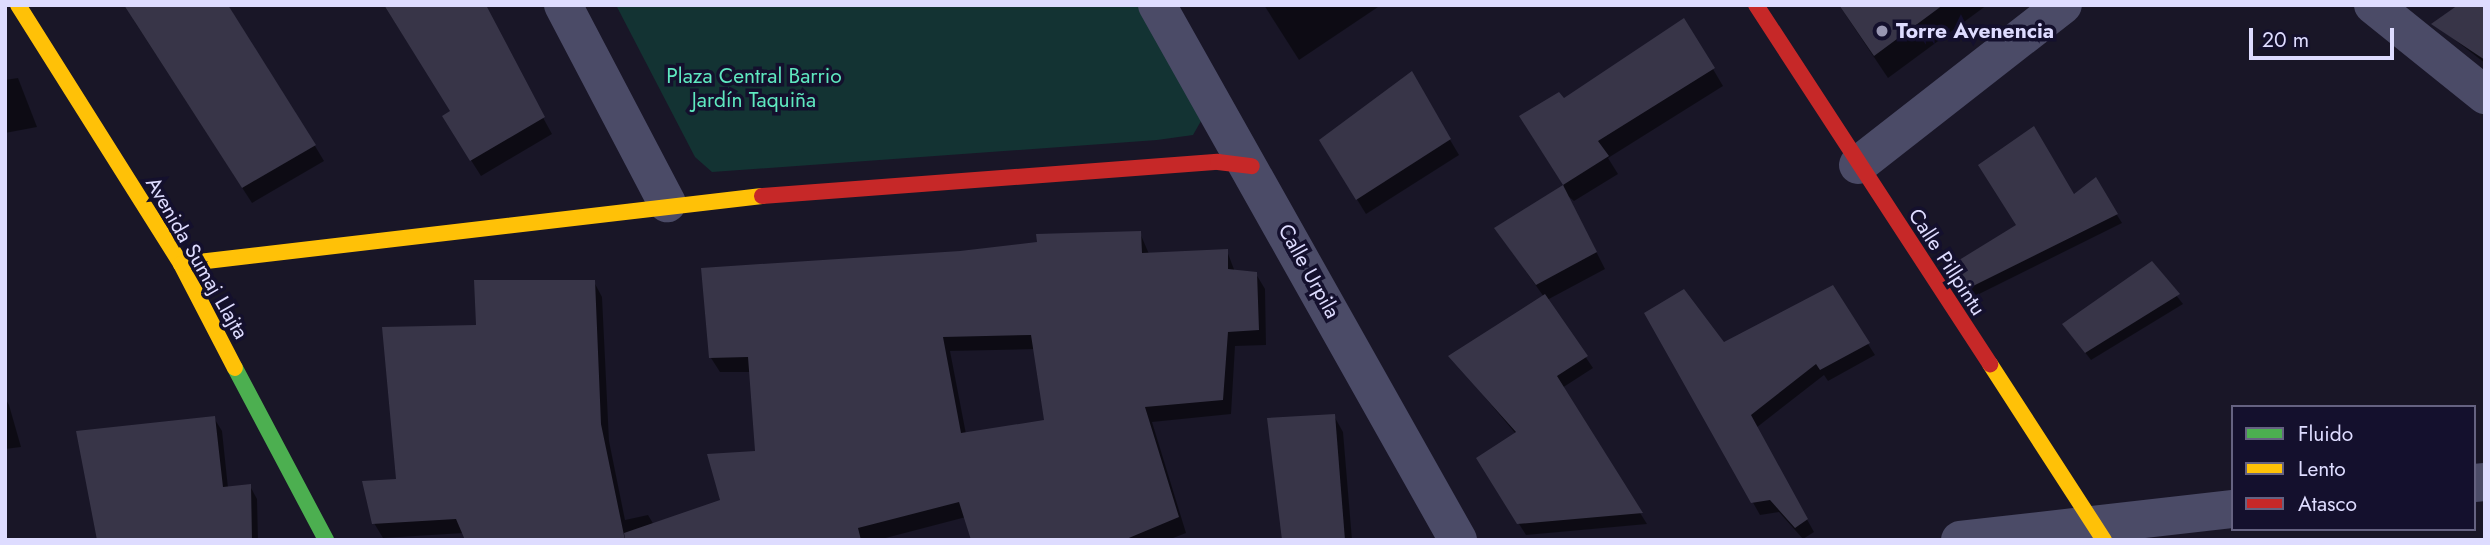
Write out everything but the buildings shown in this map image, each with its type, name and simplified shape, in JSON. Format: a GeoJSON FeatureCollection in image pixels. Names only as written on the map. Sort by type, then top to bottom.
{"type":"FeatureCollection","features":[{"type":"Feature","properties":{"kind":"street","name":"Avenida Sumaj Llajta"},"geometry":{"type":"LineString","coordinates":[[18,5],[181,264],[326,540]]}},
{"type":"Feature","properties":{"kind":"street"},"geometry":{"type":"LineString","coordinates":[[563,5],[667,203]]}},
{"type":"Feature","properties":{"kind":"street","name":"Calle Urpila"},"geometry":{"type":"LineString","coordinates":[[1157,5],[1252,166],[1458,540]]}},
{"type":"Feature","properties":{"kind":"street","name":"Calle Pillpintu"},"geometry":{"type":"LineString","coordinates":[[1756,5],[2099,532]]}},
{"type":"Feature","properties":{"kind":"street"},"geometry":{"type":"LineString","coordinates":[[1858,165],[2063,5]]}},
{"type":"Feature","properties":{"kind":"street"},"geometry":{"type":"LineString","coordinates":[[2373,5],[2485,95]]}},
{"type":"Feature","properties":{"kind":"street"},"geometry":{"type":"LineString","coordinates":[[181,264],[667,203],[1218,162],[1252,166]]}},
{"type":"Feature","properties":{"kind":"street"},"geometry":{"type":"LineString","coordinates":[[1960,540],[2099,532],[2231,509]]}},
{"type":"Feature","properties":{"kind":"green space","name":"Plaza Central Barrio Jardín Taquiña"},"geometry":{"type":"Polygon","coordinates":[[[616,5],[1139,5],[1201,121],[1193,135],[1157,140],[712,172],[695,157],[616,5]]]}},
{"type":"Feature","properties":{"kind":"traffic: fast"},"geometry":{"type":"LineString","coordinates":[[235,368],[326,540]]}},
{"type":"Feature","properties":{"kind":"traffic: slow"},"geometry":{"type":"LineString","coordinates":[[18,5],[181,264],[235,368]]}},
{"type":"Feature","properties":{"kind":"traffic: slow"},"geometry":{"type":"LineString","coordinates":[[181,264],[762,196]]}},
{"type":"Feature","properties":{"kind":"traffic: slow"},"geometry":{"type":"LineString","coordinates":[[1990,364],[2104,540]]}},
{"type":"Feature","properties":{"kind":"traffic: jam"},"geometry":{"type":"LineString","coordinates":[[1756,5],[1990,364]]}},
{"type":"Feature","properties":{"kind":"traffic: jam"},"geometry":{"type":"LineString","coordinates":[[762,196],[1218,162],[1252,166]]}},
{"type":"Feature","properties":{"kind":"place","name":"Torre Avenencia"},"geometry":{"type":"Point","coordinates":[1882,31]}}]}
